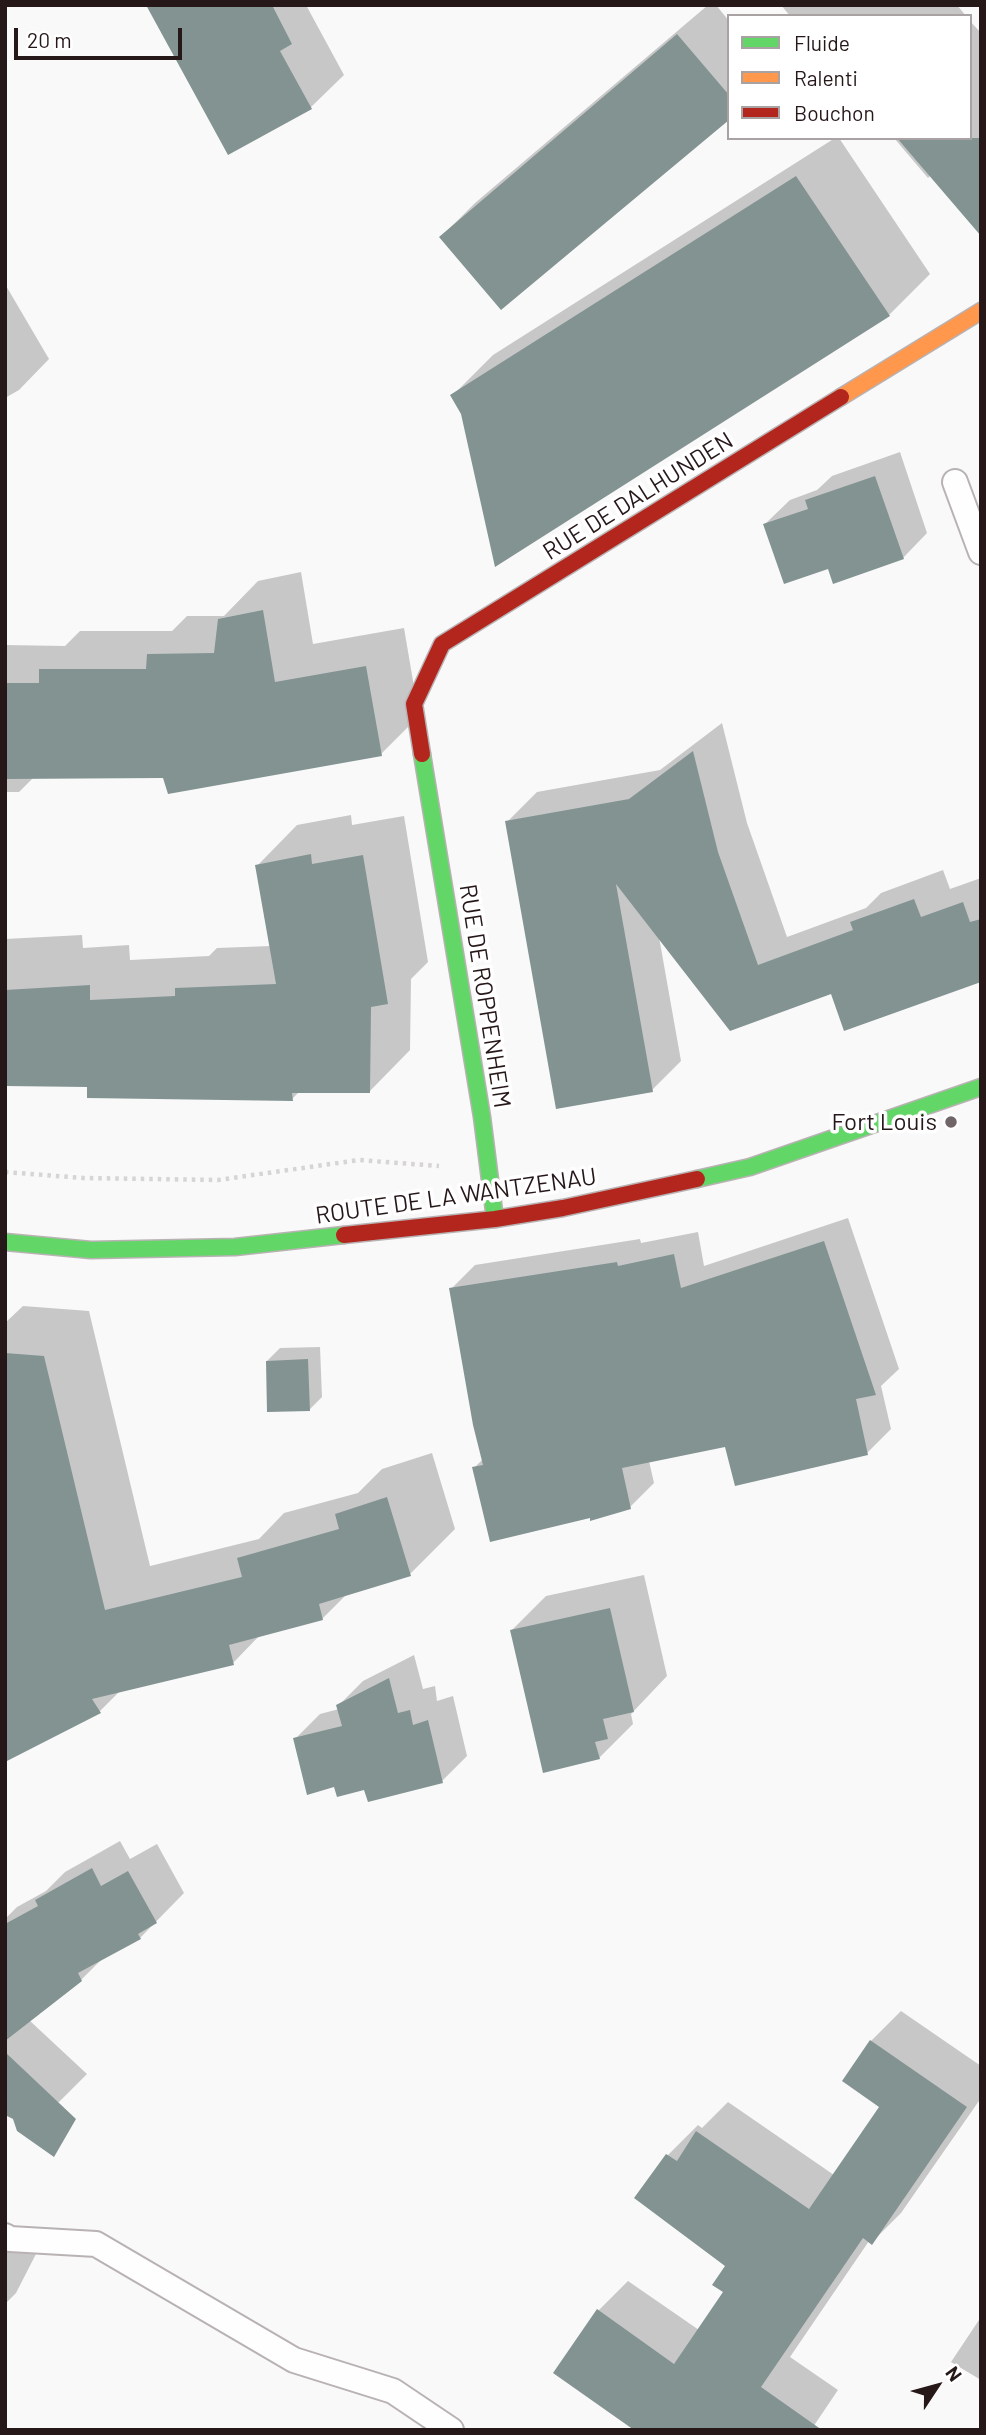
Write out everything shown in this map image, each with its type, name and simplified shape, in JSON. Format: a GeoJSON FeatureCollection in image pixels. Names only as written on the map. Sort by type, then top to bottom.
{"type":"FeatureCollection","features":[{"type":"Feature","properties":{"kind":"street","name":"RUE DE DALHUNDEN"},"geometry":{"type":"LineString","coordinates":[[427,780],[414,704],[442,644],[981,311]]}},
{"type":"Feature","properties":{"kind":"street","name":"RUE DE ROPPENHEIM"},"geometry":{"type":"LineString","coordinates":[[427,780],[482,1117],[495,1219]]}},
{"type":"Feature","properties":{"kind":"street","name":"ROUTE DE LA WANTZENAU"},"geometry":{"type":"LineString","coordinates":[[5,1242],[91,1250],[235,1247],[495,1219],[563,1208],[750,1167],[981,1087]]}},
{"type":"Feature","properties":{"kind":"lane"},"geometry":{"type":"LineString","coordinates":[[955,482],[981,552]]}},
{"type":"Feature","properties":{"kind":"lane"},"geometry":{"type":"LineString","coordinates":[[5,2236],[10,2239],[96,2244],[294,2360],[393,2391],[451,2430]]}},
{"type":"Feature","properties":{"kind":"path"},"geometry":{"type":"LineString","coordinates":[[5,1172],[83,1178],[218,1180],[359,1160],[445,1167]]}},
{"type":"Feature","properties":{"kind":"building"},"geometry":{"type":"Polygon","coordinates":[[[146,5],[272,5],[292,44],[280,51],[312,109],[228,155],[146,5]]]}},
{"type":"Feature","properties":{"kind":"building"},"geometry":{"type":"Polygon","coordinates":[[[677,34],[727,93],[727,122],[501,310],[439,237],[677,34]]]}},
{"type":"Feature","properties":{"kind":"building"},"geometry":{"type":"Polygon","coordinates":[[[981,138],[981,236],[899,140],[981,138]]]}},
{"type":"Feature","properties":{"kind":"building"},"geometry":{"type":"Polygon","coordinates":[[[796,176],[890,316],[495,567],[461,414],[450,395],[796,176]]]}},
{"type":"Feature","properties":{"kind":"building"},"geometry":{"type":"Polygon","coordinates":[[[875,476],[904,559],[833,584],[828,569],[784,584],[763,524],[808,509],[805,500],[875,476]]]}},
{"type":"Feature","properties":{"kind":"building"},"geometry":{"type":"Polygon","coordinates":[[[263,610],[275,682],[366,666],[382,756],[168,794],[163,778],[5,779],[5,683],[39,683],[39,669],[146,669],[147,654],[214,653],[218,619],[263,610]]]}},
{"type":"Feature","properties":{"kind":"building"},"geometry":{"type":"Polygon","coordinates":[[[693,751],[718,852],[758,965],[853,930],[850,922],[914,899],[921,917],[963,902],[970,922],[981,919],[981,982],[844,1031],[831,994],[730,1031],[616,884],[653,1092],[556,1109],[505,821],[629,799],[693,751]]]}},
{"type":"Feature","properties":{"kind":"building"},"geometry":{"type":"Polygon","coordinates":[[[311,854],[312,864],[363,855],[388,1004],[371,1007],[370,1093],[292,1093],[293,1101],[87,1098],[87,1087],[5,1086],[5,990],[90,985],[90,1000],[175,996],[175,988],[276,984],[255,865],[311,854]]]}},
{"type":"Feature","properties":{"kind":"building"},"geometry":{"type":"Polygon","coordinates":[[[824,1241],[876,1395],[856,1399],[868,1455],[735,1486],[725,1447],[622,1468],[631,1509],[590,1521],[590,1518],[490,1542],[472,1467],[483,1465],[473,1425],[449,1288],[617,1262],[618,1266],[674,1254],[681,1288],[824,1241]]]}},
{"type":"Feature","properties":{"kind":"building"},"geometry":{"type":"Polygon","coordinates":[[[5,1353],[44,1356],[105,1610],[242,1577],[237,1558],[339,1529],[335,1514],[387,1497],[411,1576],[319,1604],[323,1620],[229,1645],[234,1665],[92,1699],[101,1713],[5,1762],[5,1353]]]}},
{"type":"Feature","properties":{"kind":"building"},"geometry":{"type":"Polygon","coordinates":[[[308,1359],[310,1411],[267,1412],[266,1361],[308,1359]]]}},
{"type":"Feature","properties":{"kind":"building"},"geometry":{"type":"Polygon","coordinates":[[[610,1608],[634,1712],[603,1719],[608,1739],[595,1742],[600,1759],[543,1773],[510,1630],[610,1608]]]}},
{"type":"Feature","properties":{"kind":"building"},"geometry":{"type":"Polygon","coordinates":[[[389,1678],[398,1713],[410,1710],[413,1725],[428,1720],[443,1783],[368,1802],[364,1790],[337,1797],[334,1787],[307,1795],[293,1738],[342,1726],[336,1705],[389,1678]]]}},
{"type":"Feature","properties":{"kind":"building"},"geometry":{"type":"Polygon","coordinates":[[[92,1868],[101,1886],[128,1871],[157,1923],[138,1934],[141,1939],[78,1973],[82,1981],[5,2041],[5,1924],[38,1906],[35,1900],[92,1868]]]}},
{"type":"Feature","properties":{"kind":"building"},"geometry":{"type":"Polygon","coordinates":[[[870,2040],[967,2107],[872,2245],[863,2238],[761,2387],[822,2430],[634,2430],[553,2373],[597,2309],[674,2364],[723,2292],[712,2285],[725,2266],[634,2198],[666,2154],[677,2161],[696,2131],[809,2209],[879,2107],[842,2081],[870,2040]]]}},
{"type":"Feature","properties":{"kind":"building"},"geometry":{"type":"Polygon","coordinates":[[[5,2052],[76,2119],[54,2157],[17,2131],[13,2119],[5,2115],[5,2052]]]}},
{"type":"Feature","properties":{"kind":"traffic: fast"},"geometry":{"type":"LineString","coordinates":[[422,754],[482,1117],[495,1219]]}},
{"type":"Feature","properties":{"kind":"traffic: fast"},"geometry":{"type":"LineString","coordinates":[[697,1179],[750,1167],[981,1087]]}},
{"type":"Feature","properties":{"kind":"traffic: fast"},"geometry":{"type":"LineString","coordinates":[[5,1242],[91,1250],[235,1247],[344,1235]]}},
{"type":"Feature","properties":{"kind":"traffic: slow"},"geometry":{"type":"LineString","coordinates":[[841,397],[981,311]]}},
{"type":"Feature","properties":{"kind":"traffic: jam"},"geometry":{"type":"LineString","coordinates":[[422,754],[414,704],[442,644],[841,397]]}},
{"type":"Feature","properties":{"kind":"traffic: jam"},"geometry":{"type":"LineString","coordinates":[[344,1235],[495,1219],[563,1208],[697,1179]]}},
{"type":"Feature","properties":{"kind":"place","name":"Fort Louis"},"geometry":{"type":"Point","coordinates":[951,1122]}}]}
